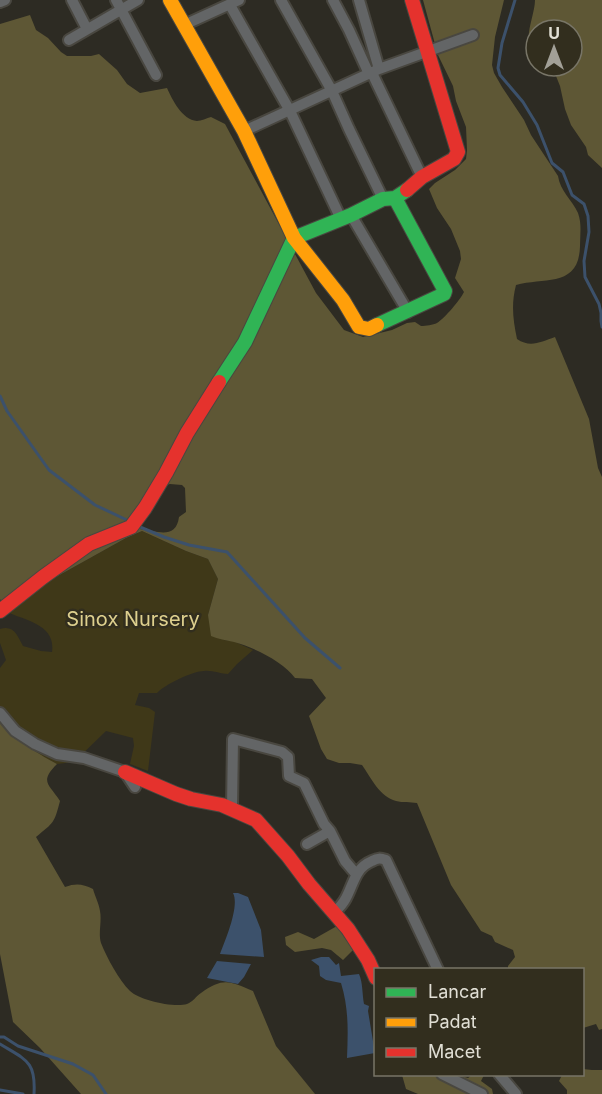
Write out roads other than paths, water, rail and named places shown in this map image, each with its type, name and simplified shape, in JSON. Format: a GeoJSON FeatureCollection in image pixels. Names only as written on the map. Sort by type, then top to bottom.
{"type":"FeatureCollection","features":[{"type":"Feature","properties":{"kind":"street"},"geometry":{"type":"LineString","coordinates":[[0,2],[5,0]]}},
{"type":"Feature","properties":{"kind":"street"},"geometry":{"type":"LineString","coordinates":[[72,0],[87,29]]}},
{"type":"Feature","properties":{"kind":"street"},"geometry":{"type":"LineString","coordinates":[[69,40],[118,5],[138,0]]}},
{"type":"Feature","properties":{"kind":"street"},"geometry":{"type":"LineString","coordinates":[[171,0],[244,131],[294,238],[343,300],[358,327],[369,329],[437,298],[445,291],[349,129],[332,91],[281,0]]}},
{"type":"Feature","properties":{"kind":"street"},"geometry":{"type":"LineString","coordinates":[[333,0],[373,72],[422,177]]}},
{"type":"Feature","properties":{"kind":"street"},"geometry":{"type":"LineString","coordinates":[[359,0],[373,72]]}},
{"type":"Feature","properties":{"kind":"street"},"geometry":{"type":"LineString","coordinates":[[0,611],[89,544],[131,527],[145,508],[187,433],[245,342],[294,238],[411,188],[422,177],[454,159],[458,152],[412,0]]}},
{"type":"Feature","properties":{"kind":"street"},"geometry":{"type":"LineString","coordinates":[[184,25],[235,3],[346,217],[408,312]]}},
{"type":"Feature","properties":{"kind":"street"},"geometry":{"type":"LineString","coordinates":[[118,5],[156,75]]}},
{"type":"Feature","properties":{"kind":"street"},"geometry":{"type":"LineString","coordinates":[[244,131],[373,72],[473,35]]}},
{"type":"Feature","properties":{"kind":"street"},"geometry":{"type":"LineString","coordinates":[[0,713],[15,731],[57,754],[84,758],[125,772],[191,800],[222,805],[256,820],[348,929],[368,960],[374,975]]}},
{"type":"Feature","properties":{"kind":"street"},"geometry":{"type":"LineString","coordinates":[[232,809],[233,739],[282,752],[288,757],[289,776],[304,783],[345,861],[356,874]]}},
{"type":"Feature","properties":{"kind":"street"},"geometry":{"type":"LineString","coordinates":[[125,772],[135,787]]}},
{"type":"Feature","properties":{"kind":"street"},"geometry":{"type":"LineString","coordinates":[[307,844],[330,831]]}},
{"type":"Feature","properties":{"kind":"street"},"geometry":{"type":"LineString","coordinates":[[334,913],[346,897],[359,869],[378,858],[386,860],[438,968]]}},
{"type":"Feature","properties":{"kind":"street"},"geometry":{"type":"LineString","coordinates":[[446,1076],[482,1094]]}},
{"type":"Feature","properties":{"kind":"street"},"geometry":{"type":"LineString","coordinates":[[501,1076],[516,1094]]}},
{"type":"Feature","properties":{"kind":"water"},"geometry":{"type":"Polygon","coordinates":[[[233,893],[248,897],[261,930],[264,957],[220,954],[235,906],[233,893]]]}},
{"type":"Feature","properties":{"kind":"water"},"geometry":{"type":"Polygon","coordinates":[[[329,957],[336,965],[339,963],[341,976],[359,974],[364,1004],[369,1006],[374,1053],[347,1058],[347,1020],[341,983],[326,980],[320,976],[319,966],[311,960],[329,957]]]}},
{"type":"Feature","properties":{"kind":"water"},"geometry":{"type":"Polygon","coordinates":[[[217,961],[251,964],[238,984],[207,978],[217,961]]]}},
{"type":"Feature","properties":{"kind":"waterway"},"geometry":{"type":"LineString","coordinates":[[515,0],[502,43],[498,68],[500,75],[523,102],[537,125],[552,163],[563,172],[572,195],[584,204],[588,216],[589,232],[584,261],[585,277],[599,304],[602,327]]}},
{"type":"Feature","properties":{"kind":"waterway"},"geometry":{"type":"LineString","coordinates":[[0,396],[7,411],[49,470],[95,505],[129,521]]}},
{"type":"Feature","properties":{"kind":"waterway"},"geometry":{"type":"LineString","coordinates":[[140,527],[189,545],[227,552],[305,638],[340,668]]}},
{"type":"Feature","properties":{"kind":"waterway"},"geometry":{"type":"LineString","coordinates":[[0,1037],[18,1046],[73,1064],[93,1075],[106,1094]]}},
{"type":"Feature","properties":{"kind":"waterway"},"geometry":{"type":"LineString","coordinates":[[0,1044],[28,1063],[33,1075],[34,1094]]}},
{"type":"Feature","properties":{"kind":"waterway"},"geometry":{"type":"LineString","coordinates":[[0,1090],[23,1094]]}},
{"type":"Feature","properties":{"kind":"park label","name":"Sinox Nursery"},"geometry":{"type":"Point","coordinates":[133,619]}}]}
